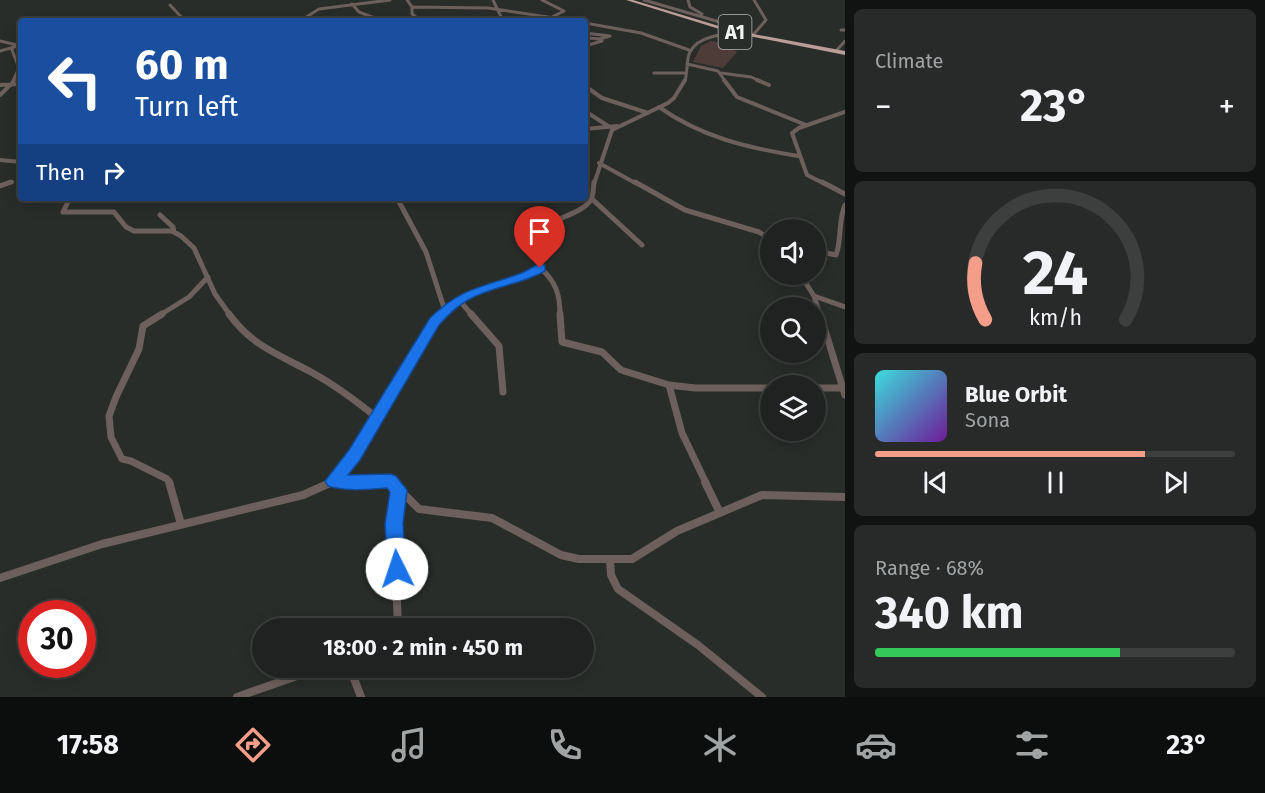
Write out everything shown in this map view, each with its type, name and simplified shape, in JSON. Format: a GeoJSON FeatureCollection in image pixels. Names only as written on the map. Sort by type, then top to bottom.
{"type":"FeatureCollection","features":[{"type":"Feature","properties":{"kind":"highway","name":"A1"},"geometry":{"type":"LineString","coordinates":[[628,0],[733,31],[845,53]]}},
{"type":"Feature","properties":{"kind":"street"},"geometry":{"type":"LineString","coordinates":[[305,18],[319,9],[353,2],[390,0]]}},
{"type":"Feature","properties":{"kind":"street"},"geometry":{"type":"LineString","coordinates":[[407,0],[412,7],[412,14],[417,18]]}},
{"type":"Feature","properties":{"kind":"street"},"geometry":{"type":"LineString","coordinates":[[493,0],[502,18]]}},
{"type":"Feature","properties":{"kind":"street"},"geometry":{"type":"LineString","coordinates":[[412,7],[497,9],[552,18],[564,11],[542,0]]}},
{"type":"Feature","properties":{"kind":"street"},"geometry":{"type":"LineString","coordinates":[[540,268],[541,264],[532,237],[535,229],[585,206],[592,199],[599,163],[608,136],[618,126],[648,113],[676,96],[686,74],[689,50],[698,42],[733,31],[730,25],[644,0]]}},
{"type":"Feature","properties":{"kind":"street"},"geometry":{"type":"LineString","coordinates":[[688,0],[693,10],[711,19]]}},
{"type":"Feature","properties":{"kind":"street"},"geometry":{"type":"LineString","coordinates":[[753,35],[766,20],[754,0]]}},
{"type":"Feature","properties":{"kind":"street"},"geometry":{"type":"LineString","coordinates":[[353,2],[359,12],[374,18]]}},
{"type":"Feature","properties":{"kind":"street"},"geometry":{"type":"LineString","coordinates":[[170,5],[182,18]]}},
{"type":"Feature","properties":{"kind":"street"},"geometry":{"type":"LineString","coordinates":[[521,12],[531,18]]}},
{"type":"Feature","properties":{"kind":"street"},"geometry":{"type":"LineString","coordinates":[[541,18],[545,16]]}},
{"type":"Feature","properties":{"kind":"street"},"geometry":{"type":"LineString","coordinates":[[588,23],[618,28],[689,50]]}},
{"type":"Feature","properties":{"kind":"street"},"geometry":{"type":"LineString","coordinates":[[588,45],[609,37],[618,28]]}},
{"type":"Feature","properties":{"kind":"street"},"geometry":{"type":"LineString","coordinates":[[590,38],[609,37]]}},
{"type":"Feature","properties":{"kind":"street"},"geometry":{"type":"LineString","coordinates":[[590,38],[609,37]]}},
{"type":"Feature","properties":{"kind":"street"},"geometry":{"type":"LineString","coordinates":[[0,41],[18,44]]}},
{"type":"Feature","properties":{"kind":"street"},"geometry":{"type":"LineString","coordinates":[[836,51],[845,41]]}},
{"type":"Feature","properties":{"kind":"street"},"geometry":{"type":"LineString","coordinates":[[0,51],[18,46]]}},
{"type":"Feature","properties":{"kind":"street"},"geometry":{"type":"LineString","coordinates":[[14,47],[12,50],[18,65]]}},
{"type":"Feature","properties":{"kind":"street"},"geometry":{"type":"LineString","coordinates":[[687,64],[721,73],[751,77],[769,85]]}},
{"type":"Feature","properties":{"kind":"street"},"geometry":{"type":"LineString","coordinates":[[0,95],[18,73]]}},
{"type":"Feature","properties":{"kind":"street"},"geometry":{"type":"LineString","coordinates":[[654,73],[686,74]]}},
{"type":"Feature","properties":{"kind":"street"},"geometry":{"type":"LineString","coordinates":[[721,73],[722,79],[736,98],[806,125]]}},
{"type":"Feature","properties":{"kind":"street"},"geometry":{"type":"LineString","coordinates":[[0,85],[18,84]]}},
{"type":"Feature","properties":{"kind":"street"},"geometry":{"type":"LineString","coordinates":[[588,88],[602,98],[648,113]]}},
{"type":"Feature","properties":{"kind":"street"},"geometry":{"type":"LineString","coordinates":[[659,107],[692,127],[723,139],[752,148],[798,156]]}},
{"type":"Feature","properties":{"kind":"street"},"geometry":{"type":"LineString","coordinates":[[845,112],[806,125],[792,133],[794,147],[809,177],[845,194]]}},
{"type":"Feature","properties":{"kind":"street"},"geometry":{"type":"LineString","coordinates":[[588,113],[609,126]]}},
{"type":"Feature","properties":{"kind":"street"},"geometry":{"type":"LineString","coordinates":[[588,129],[618,126]]}},
{"type":"Feature","properties":{"kind":"street"},"geometry":{"type":"LineString","coordinates":[[0,160],[18,162]]}},
{"type":"Feature","properties":{"kind":"street"},"geometry":{"type":"LineString","coordinates":[[599,163],[685,210],[760,233]]}},
{"type":"Feature","properties":{"kind":"street"},"geometry":{"type":"LineString","coordinates":[[0,186],[12,182]]}},
{"type":"Feature","properties":{"kind":"street"},"geometry":{"type":"LineString","coordinates":[[592,199],[642,245]]}},
{"type":"Feature","properties":{"kind":"street"},"geometry":{"type":"LineString","coordinates":[[68,201],[63,212],[114,212],[126,227],[134,231],[174,232]]}},
{"type":"Feature","properties":{"kind":"street"},"geometry":{"type":"LineString","coordinates":[[399,201],[419,236],[438,278],[445,311]]}},
{"type":"Feature","properties":{"kind":"street"},"geometry":{"type":"LineString","coordinates":[[826,253],[836,255],[841,246],[840,228],[845,206]]}},
{"type":"Feature","properties":{"kind":"street"},"geometry":{"type":"LineString","coordinates":[[160,215],[173,227],[174,232],[194,248],[226,312],[251,340],[349,395],[376,417]]}},
{"type":"Feature","properties":{"kind":"street"},"geometry":{"type":"LineString","coordinates":[[0,578],[102,544],[303,495],[334,481],[354,455],[424,335],[445,311],[478,290],[526,276],[540,268]]}},
{"type":"Feature","properties":{"kind":"street"},"geometry":{"type":"LineString","coordinates":[[540,268],[551,276],[558,288],[562,342],[602,352],[621,370],[669,385],[695,388],[760,388]]}},
{"type":"Feature","properties":{"kind":"street"},"geometry":{"type":"LineString","coordinates":[[181,524],[171,485],[167,479],[131,461],[122,459],[120,450],[112,443],[109,414],[139,348],[143,326],[189,297],[208,277]]}},
{"type":"Feature","properties":{"kind":"street"},"geometry":{"type":"LineString","coordinates":[[807,285],[814,296],[844,392],[826,389]]}},
{"type":"Feature","properties":{"kind":"street"},"geometry":{"type":"LineString","coordinates":[[814,296],[845,307]]}},
{"type":"Feature","properties":{"kind":"street"},"geometry":{"type":"LineString","coordinates":[[459,300],[499,346],[503,392]]}},
{"type":"Feature","properties":{"kind":"street"},"geometry":{"type":"LineString","coordinates":[[669,385],[682,433],[720,513]]}},
{"type":"Feature","properties":{"kind":"street"},"geometry":{"type":"LineString","coordinates":[[334,481],[356,483],[391,481],[419,509],[492,518],[561,555],[579,559],[632,559],[662,539],[762,495],[845,497]]}},
{"type":"Feature","properties":{"kind":"street"},"geometry":{"type":"LineString","coordinates":[[398,618],[394,524],[399,490]]}},
{"type":"Feature","properties":{"kind":"street"},"geometry":{"type":"LineString","coordinates":[[610,559],[611,575],[618,589],[698,645],[762,697]]}},
{"type":"Feature","properties":{"kind":"street"},"geometry":{"type":"LineString","coordinates":[[237,697],[291,678]]}},
{"type":"Feature","properties":{"kind":"street"},"geometry":{"type":"LineString","coordinates":[[354,678],[361,697]]}},
{"type":"Feature","properties":{"kind":"shaded area"},"geometry":{"type":"Polygon","coordinates":[[[711,41],[722,43],[737,52],[723,68],[693,62],[701,46],[711,41]]]}},
{"type":"Feature","properties":{"kind":"route"},"geometry":{"type":"LineString","coordinates":[[397,569],[394,516],[399,490],[391,481],[386,480],[356,483],[334,481],[354,455],[424,335],[434,322],[452,304],[467,295],[526,276],[540,268]]}}]}
